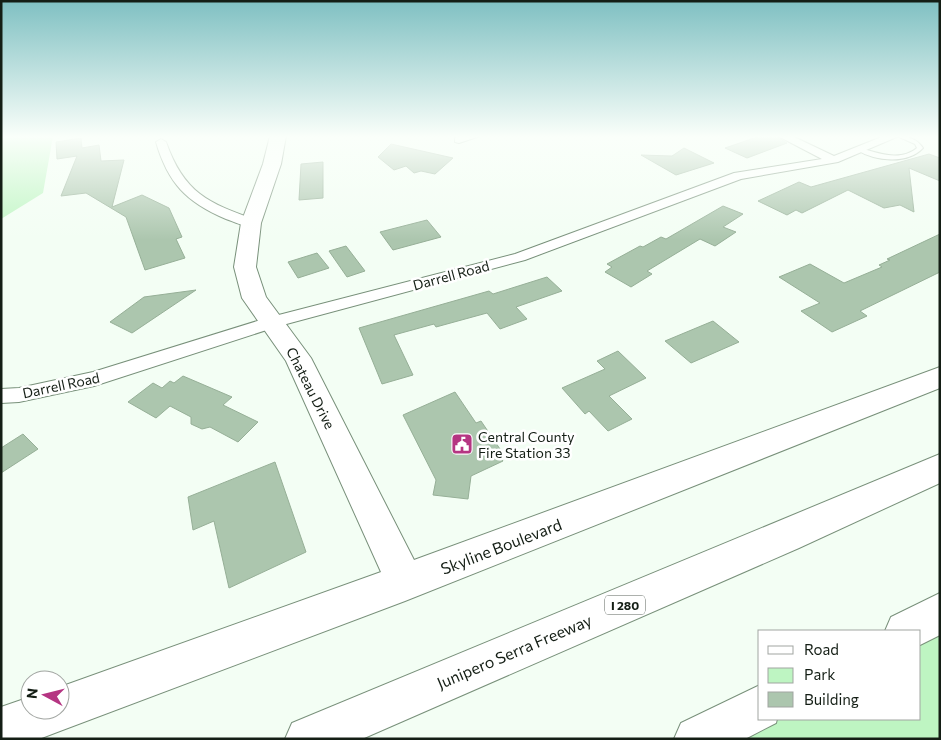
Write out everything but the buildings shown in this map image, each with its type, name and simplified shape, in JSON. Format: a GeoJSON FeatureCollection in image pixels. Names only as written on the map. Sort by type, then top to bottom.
{"type":"FeatureCollection","features":[{"type":"Feature","properties":{"kind":"main road","name":"Chateau Drive"},"geometry":{"type":"LineString","coordinates":[[270,171],[251,223],[245,266],[254,298],[298,358],[405,582]]}},
{"type":"Feature","properties":{"kind":"main road","name":"Skyline Boulevard"},"geometry":{"type":"LineString","coordinates":[[70,705],[405,582],[940,377]]}},
{"type":"Feature","properties":{"kind":"main road","name":"Junipero Serra Freeway"},"geometry":{"type":"LineString","coordinates":[[308,739],[786,536],[940,468]]}},
{"type":"Feature","properties":{"kind":"main road"},"geometry":{"type":"LineString","coordinates":[[907,630],[940,614]]}},
{"type":"Feature","properties":{"kind":"main road"},"geometry":{"type":"LineString","coordinates":[[697,739],[758,707]]}},
{"type":"Feature","properties":{"kind":"main road"},"geometry":{"type":"LineString","coordinates":[[1,730],[28,720]]}},
{"type":"Feature","properties":{"kind":"street"},"geometry":{"type":"LineString","coordinates":[[172,171],[178,183],[216,211],[251,223]]}},
{"type":"Feature","properties":{"kind":"street","name":"Darrell Road"},"geometry":{"type":"LineString","coordinates":[[1,396],[19,395],[94,380],[273,322],[520,257],[738,176],[771,171]]}},
{"type":"Feature","properties":{"kind":"green space"},"geometry":{"type":"Polygon","coordinates":[[[1,171],[47,171],[43,193],[1,219],[1,171]]]}},
{"type":"Feature","properties":{"kind":"green space"},"geometry":{"type":"Polygon","coordinates":[[[940,613],[940,739],[697,739],[758,720],[921,720],[921,630],[907,630],[940,613]]]}},
{"type":"Feature","properties":{"kind":"place","name":"Central County Fire Station 33"},"geometry":{"type":"Point","coordinates":[462,444]}}]}
